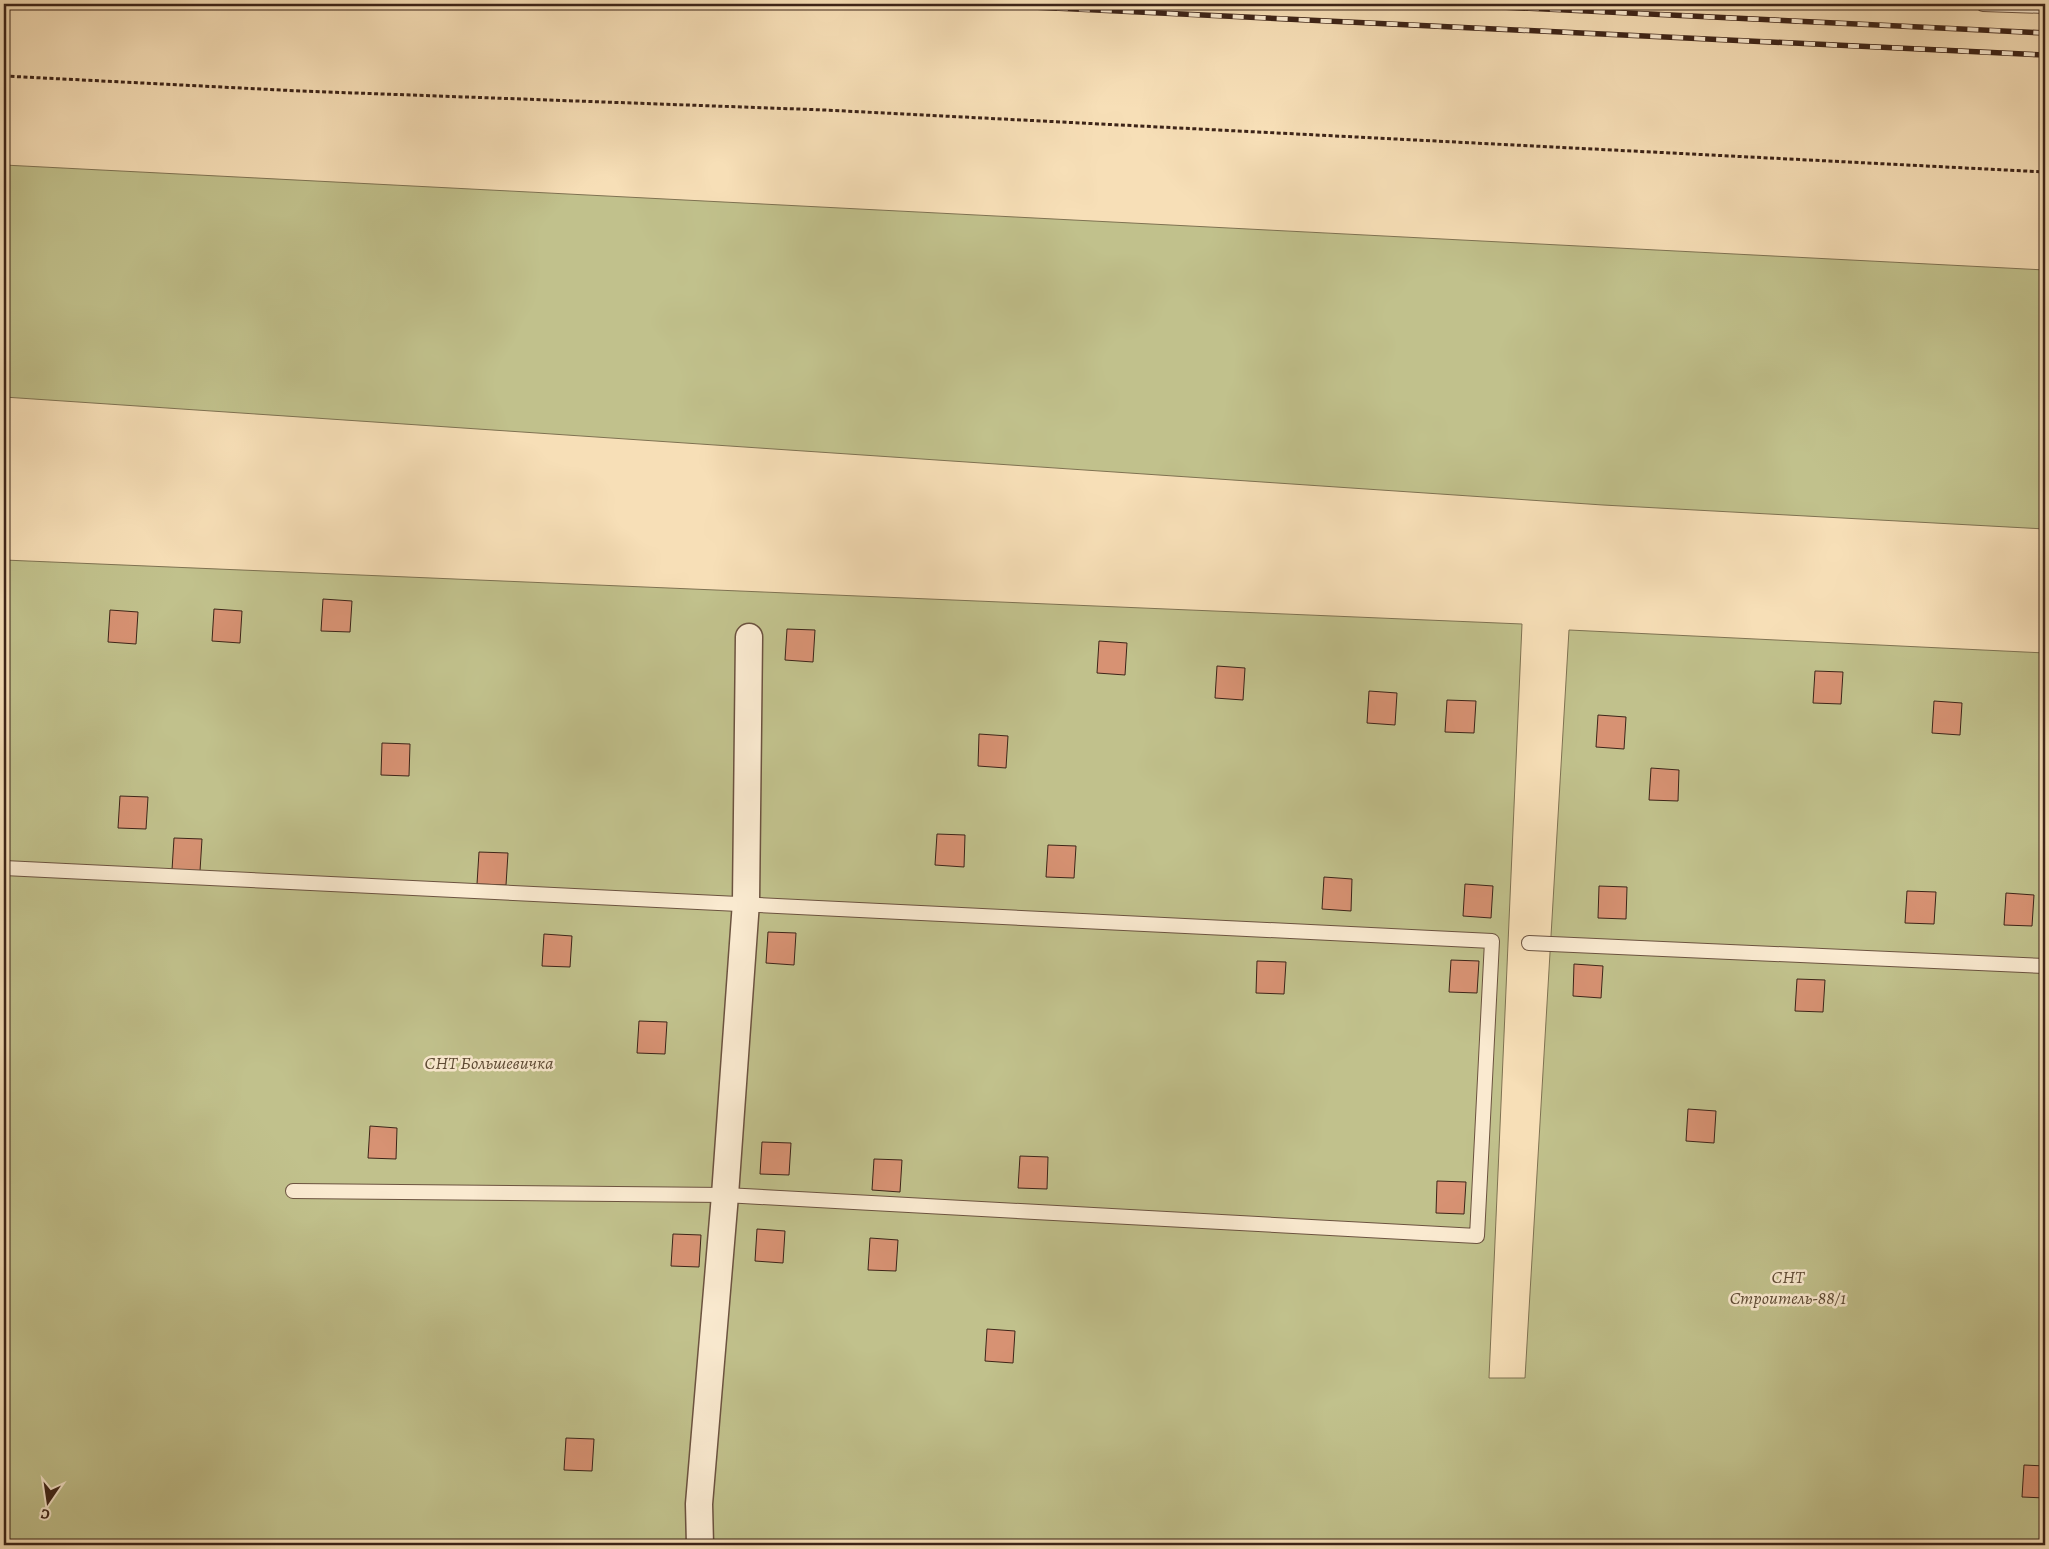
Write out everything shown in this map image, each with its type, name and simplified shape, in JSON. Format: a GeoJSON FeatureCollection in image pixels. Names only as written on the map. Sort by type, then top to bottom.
{"type":"FeatureCollection","features":[{"type":"Feature","properties":{"kind":"street"},"geometry":{"type":"LineString","coordinates":[[700,1545],[699,1504],[725,1195],[746,902],[749,637]]}},
{"type":"Feature","properties":{"kind":"lane"},"geometry":{"type":"LineString","coordinates":[[1983,4],[2045,6]]}},
{"type":"Feature","properties":{"kind":"lane"},"geometry":{"type":"LineString","coordinates":[[4,868],[746,902],[1492,941],[1477,1236],[725,1195],[294,1191]]}},
{"type":"Feature","properties":{"kind":"lane"},"geometry":{"type":"LineString","coordinates":[[1529,943],[2045,966]]}},
{"type":"Feature","properties":{"kind":"path"},"geometry":{"type":"LineString","coordinates":[[4,76],[300,90],[825,110],[2045,172]]}},
{"type":"Feature","properties":{"kind":"green space"},"geometry":{"type":"Polygon","coordinates":[[[4,165],[2045,270],[2045,529],[1603,505],[4,397],[4,165]]]}},
{"type":"Feature","properties":{"kind":"green space","name":"СНТ Большевичка"},"geometry":{"type":"Polygon","coordinates":[[[4,560],[1522,624],[1489,1378],[1525,1378],[1569,630],[2045,653],[2045,1545],[4,1545],[4,560]]]}},
{"type":"Feature","properties":{"kind":"building"},"geometry":{"type":"Polygon","coordinates":[[[323,599],[352,601],[350,632],[321,631],[323,599]]]}},
{"type":"Feature","properties":{"kind":"building"},"geometry":{"type":"Polygon","coordinates":[[[214,609],[242,611],[240,643],[212,641],[214,609]]]}},
{"type":"Feature","properties":{"kind":"building"},"geometry":{"type":"Polygon","coordinates":[[[110,610],[138,612],[136,644],[108,642],[110,610]]]}},
{"type":"Feature","properties":{"kind":"building"},"geometry":{"type":"Polygon","coordinates":[[[787,629],[815,630],[813,662],[785,660],[787,629]]]}},
{"type":"Feature","properties":{"kind":"building"},"geometry":{"type":"Polygon","coordinates":[[[1099,641],[1127,643],[1125,675],[1097,673],[1099,641]]]}},
{"type":"Feature","properties":{"kind":"building"},"geometry":{"type":"Polygon","coordinates":[[[1217,666],[1245,668],[1243,700],[1215,698],[1217,666]]]}},
{"type":"Feature","properties":{"kind":"building"},"geometry":{"type":"Polygon","coordinates":[[[1815,671],[1843,672],[1841,704],[1813,703],[1815,671]]]}},
{"type":"Feature","properties":{"kind":"building"},"geometry":{"type":"Polygon","coordinates":[[[1369,691],[1397,693],[1395,725],[1367,723],[1369,691]]]}},
{"type":"Feature","properties":{"kind":"building"},"geometry":{"type":"Polygon","coordinates":[[[1447,700],[1476,701],[1474,733],[1445,732],[1447,700]]]}},
{"type":"Feature","properties":{"kind":"building"},"geometry":{"type":"Polygon","coordinates":[[[1934,701],[1962,703],[1960,735],[1932,733],[1934,701]]]}},
{"type":"Feature","properties":{"kind":"building"},"geometry":{"type":"Polygon","coordinates":[[[1598,715],[1626,717],[1624,749],[1596,747],[1598,715]]]}},
{"type":"Feature","properties":{"kind":"building"},"geometry":{"type":"Polygon","coordinates":[[[979,734],[1008,736],[1006,768],[978,766],[979,734]]]}},
{"type":"Feature","properties":{"kind":"building"},"geometry":{"type":"Polygon","coordinates":[[[382,743],[410,744],[409,776],[381,775],[382,743]]]}},
{"type":"Feature","properties":{"kind":"building"},"geometry":{"type":"Polygon","coordinates":[[[1651,768],[1679,770],[1678,801],[1649,800],[1651,768]]]}},
{"type":"Feature","properties":{"kind":"building"},"geometry":{"type":"Polygon","coordinates":[[[120,796],[148,797],[146,829],[118,828],[120,796]]]}},
{"type":"Feature","properties":{"kind":"building"},"geometry":{"type":"Polygon","coordinates":[[[937,834],[965,835],[964,867],[935,865],[937,834]]]}},
{"type":"Feature","properties":{"kind":"building"},"geometry":{"type":"Polygon","coordinates":[[[174,838],[202,839],[200,871],[172,870],[174,838]]]}},
{"type":"Feature","properties":{"kind":"building"},"geometry":{"type":"Polygon","coordinates":[[[1048,845],[1076,846],[1074,878],[1046,877],[1048,845]]]}},
{"type":"Feature","properties":{"kind":"building"},"geometry":{"type":"Polygon","coordinates":[[[479,852],[508,853],[506,885],[477,884],[479,852]]]}},
{"type":"Feature","properties":{"kind":"building"},"geometry":{"type":"Polygon","coordinates":[[[1324,877],[1352,879],[1351,911],[1322,909],[1324,877]]]}},
{"type":"Feature","properties":{"kind":"building"},"geometry":{"type":"Polygon","coordinates":[[[1465,884],[1493,886],[1491,918],[1463,916],[1465,884]]]}},
{"type":"Feature","properties":{"kind":"building"},"geometry":{"type":"Polygon","coordinates":[[[1599,886],[1627,887],[1626,919],[1598,918],[1599,886]]]}},
{"type":"Feature","properties":{"kind":"building"},"geometry":{"type":"Polygon","coordinates":[[[1907,891],[1936,892],[1934,924],[1905,923],[1907,891]]]}},
{"type":"Feature","properties":{"kind":"building"},"geometry":{"type":"Polygon","coordinates":[[[2006,893],[2034,895],[2032,926],[2004,925],[2006,893]]]}},
{"type":"Feature","properties":{"kind":"building"},"geometry":{"type":"Polygon","coordinates":[[[768,932],[796,933],[794,965],[766,963],[768,932]]]}},
{"type":"Feature","properties":{"kind":"building"},"geometry":{"type":"Polygon","coordinates":[[[544,934],[572,936],[570,967],[542,966],[544,934]]]}},
{"type":"Feature","properties":{"kind":"building"},"geometry":{"type":"Polygon","coordinates":[[[1451,960],[1479,961],[1477,993],[1449,992],[1451,960]]]}},
{"type":"Feature","properties":{"kind":"building"},"geometry":{"type":"Polygon","coordinates":[[[1257,961],[1286,962],[1284,994],[1256,993],[1257,961]]]}},
{"type":"Feature","properties":{"kind":"building"},"geometry":{"type":"Polygon","coordinates":[[[1574,964],[1603,966],[1601,998],[1573,996],[1574,964]]]}},
{"type":"Feature","properties":{"kind":"building"},"geometry":{"type":"Polygon","coordinates":[[[1797,979],[1825,980],[1823,1012],[1795,1011],[1797,979]]]}},
{"type":"Feature","properties":{"kind":"building"},"geometry":{"type":"Polygon","coordinates":[[[639,1021],[667,1022],[665,1054],[637,1053],[639,1021]]]}},
{"type":"Feature","properties":{"kind":"building"},"geometry":{"type":"Polygon","coordinates":[[[1688,1109],[1716,1111],[1714,1143],[1686,1141],[1688,1109]]]}},
{"type":"Feature","properties":{"kind":"building"},"geometry":{"type":"Polygon","coordinates":[[[370,1126],[397,1128],[396,1159],[368,1158],[370,1126]]]}},
{"type":"Feature","properties":{"kind":"building"},"geometry":{"type":"Polygon","coordinates":[[[762,1142],[791,1143],[789,1175],[760,1174],[762,1142]]]}},
{"type":"Feature","properties":{"kind":"building"},"geometry":{"type":"Polygon","coordinates":[[[1020,1156],[1048,1157],[1047,1189],[1018,1188],[1020,1156]]]}},
{"type":"Feature","properties":{"kind":"building"},"geometry":{"type":"Polygon","coordinates":[[[874,1159],[902,1160],[900,1192],[872,1190],[874,1159]]]}},
{"type":"Feature","properties":{"kind":"building"},"geometry":{"type":"Polygon","coordinates":[[[1437,1181],[1466,1182],[1464,1214],[1436,1213],[1437,1181]]]}},
{"type":"Feature","properties":{"kind":"building"},"geometry":{"type":"Polygon","coordinates":[[[757,1229],[785,1231],[783,1263],[755,1261],[757,1229]]]}},
{"type":"Feature","properties":{"kind":"building"},"geometry":{"type":"Polygon","coordinates":[[[673,1234],[701,1235],[699,1267],[671,1266],[673,1234]]]}},
{"type":"Feature","properties":{"kind":"building"},"geometry":{"type":"Polygon","coordinates":[[[870,1238],[898,1240],[896,1271],[868,1270],[870,1238]]]}},
{"type":"Feature","properties":{"kind":"building"},"geometry":{"type":"Polygon","coordinates":[[[987,1329],[1015,1331],[1013,1363],[985,1361],[987,1329]]]}},
{"type":"Feature","properties":{"kind":"building"},"geometry":{"type":"Polygon","coordinates":[[[566,1438],[594,1439],[592,1471],[564,1470],[566,1438]]]}},
{"type":"Feature","properties":{"kind":"building"},"geometry":{"type":"Polygon","coordinates":[[[2024,1465],[2045,1466],[2045,1498],[2022,1497],[2024,1465]]]}},
{"type":"Feature","properties":{"kind":"railway"},"geometry":{"type":"LineString","coordinates":[[969,4],[2045,55]]}},
{"type":"Feature","properties":{"kind":"railway"},"geometry":{"type":"LineString","coordinates":[[1440,4],[2045,33]]}},
{"type":"Feature","properties":{"kind":"park label","name":"СНТ Строитель-88/1"},"geometry":{"type":"Point","coordinates":[1788,1287]}}]}
